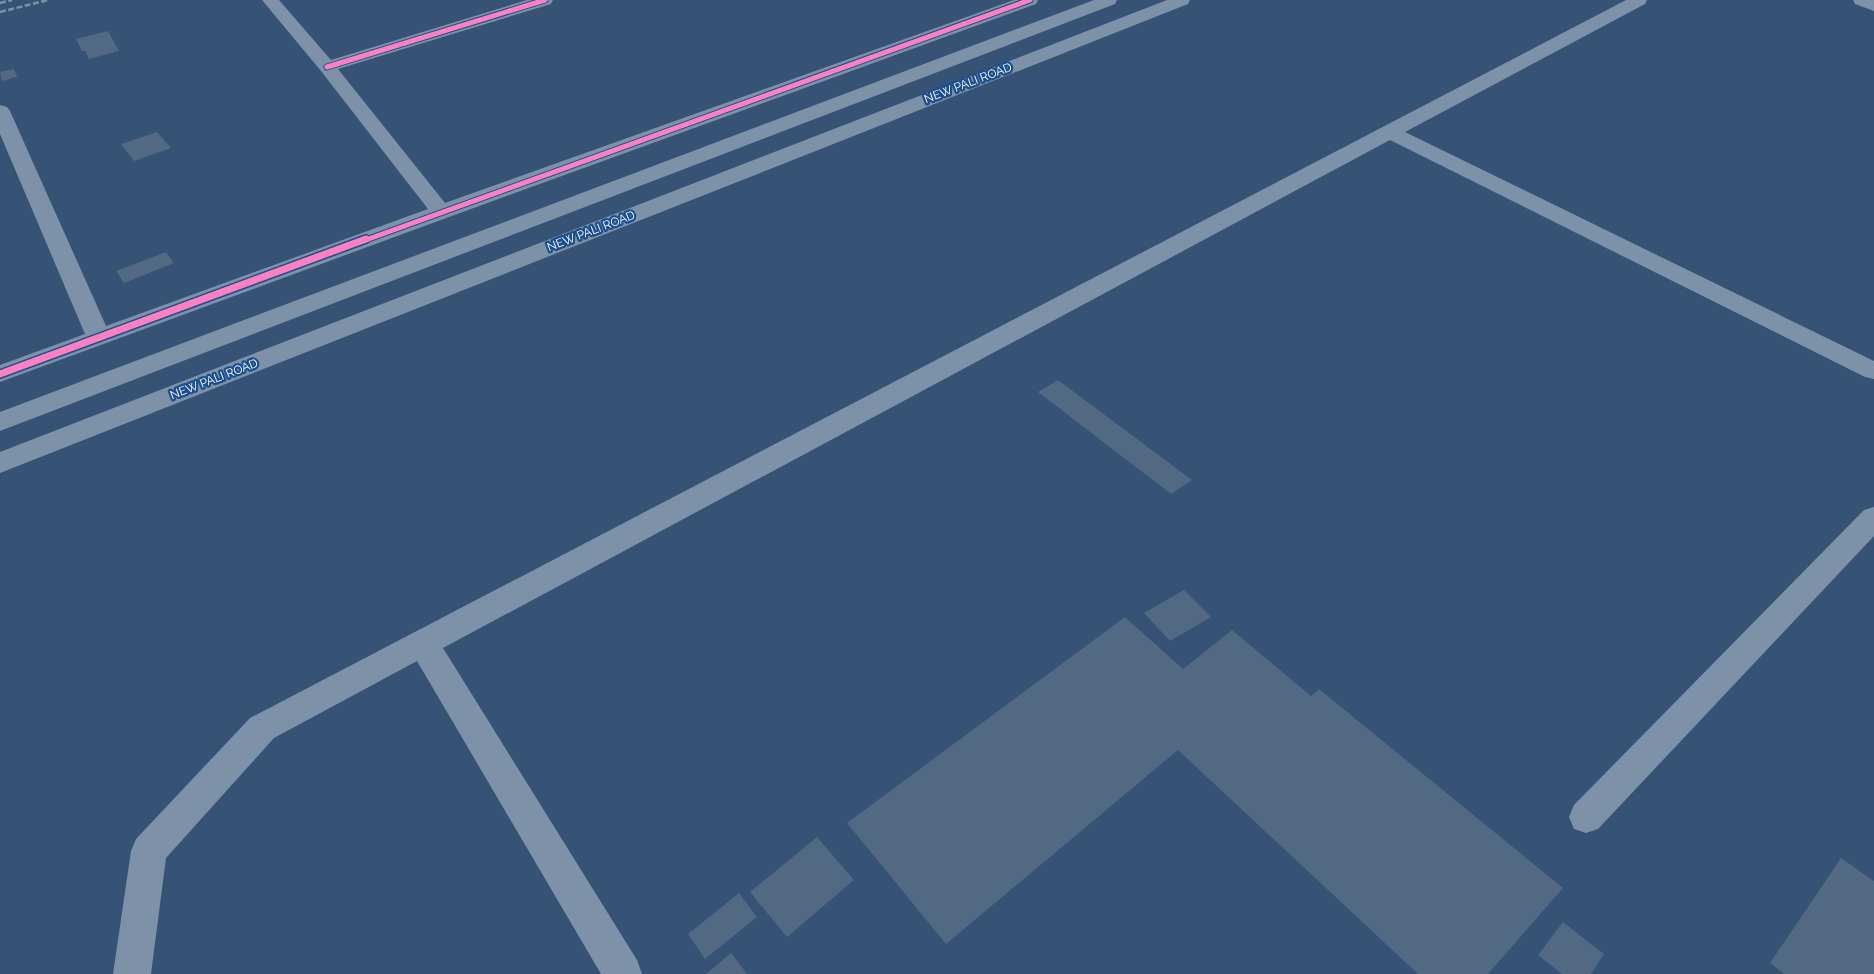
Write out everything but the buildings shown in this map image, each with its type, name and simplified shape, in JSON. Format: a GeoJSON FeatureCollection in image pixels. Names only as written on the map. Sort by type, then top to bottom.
{"type":"FeatureCollection","features":[{"type":"Feature","properties":{"kind":"highway","name":"NEW PALI ROAD"},"geometry":{"type":"LineString","coordinates":[[0,422],[1109,0]]}},
{"type":"Feature","properties":{"kind":"highway","name":"NEW PALI ROAD"},"geometry":{"type":"LineString","coordinates":[[0,463],[1182,0]]}},
{"type":"Feature","properties":{"kind":"street"},"geometry":{"type":"LineString","coordinates":[[270,0],[327,67],[441,212]]}},
{"type":"Feature","properties":{"kind":"street"},"geometry":{"type":"LineString","coordinates":[[488,0],[503,13]]}},
{"type":"Feature","properties":{"kind":"street"},"geometry":{"type":"LineString","coordinates":[[327,67],[545,0]]}},
{"type":"Feature","properties":{"kind":"street"},"geometry":{"type":"LineString","coordinates":[[0,374],[441,212],[1030,0]]}},
{"type":"Feature","properties":{"kind":"street"},"geometry":{"type":"LineString","coordinates":[[132,974],[149,851],[262,728],[1639,0]]}},
{"type":"Feature","properties":{"kind":"street"},"geometry":{"type":"LineString","coordinates":[[1861,0],[1874,6]]}},
{"type":"Feature","properties":{"kind":"street"},"geometry":{"type":"LineString","coordinates":[[0,110],[9,156],[100,338]]}},
{"type":"Feature","properties":{"kind":"street"},"geometry":{"type":"LineString","coordinates":[[1390,132],[1874,371]]}},
{"type":"Feature","properties":{"kind":"street"},"geometry":{"type":"LineString","coordinates":[[1586,817],[1874,518]]}},
{"type":"Feature","properties":{"kind":"street"},"geometry":{"type":"LineString","coordinates":[[423,643],[623,974]]}},
{"type":"Feature","properties":{"kind":"railway"},"geometry":{"type":"LineString","coordinates":[[0,3],[12,0]]}},
{"type":"Feature","properties":{"kind":"railway"},"geometry":{"type":"LineString","coordinates":[[0,12],[48,0]]}},
{"type":"Feature","properties":{"kind":"cycle path"},"geometry":{"type":"LineString","coordinates":[[327,67],[545,0]]}},
{"type":"Feature","properties":{"kind":"cycle path"},"geometry":{"type":"LineString","coordinates":[[0,374],[441,212],[1030,0]]}}]}
